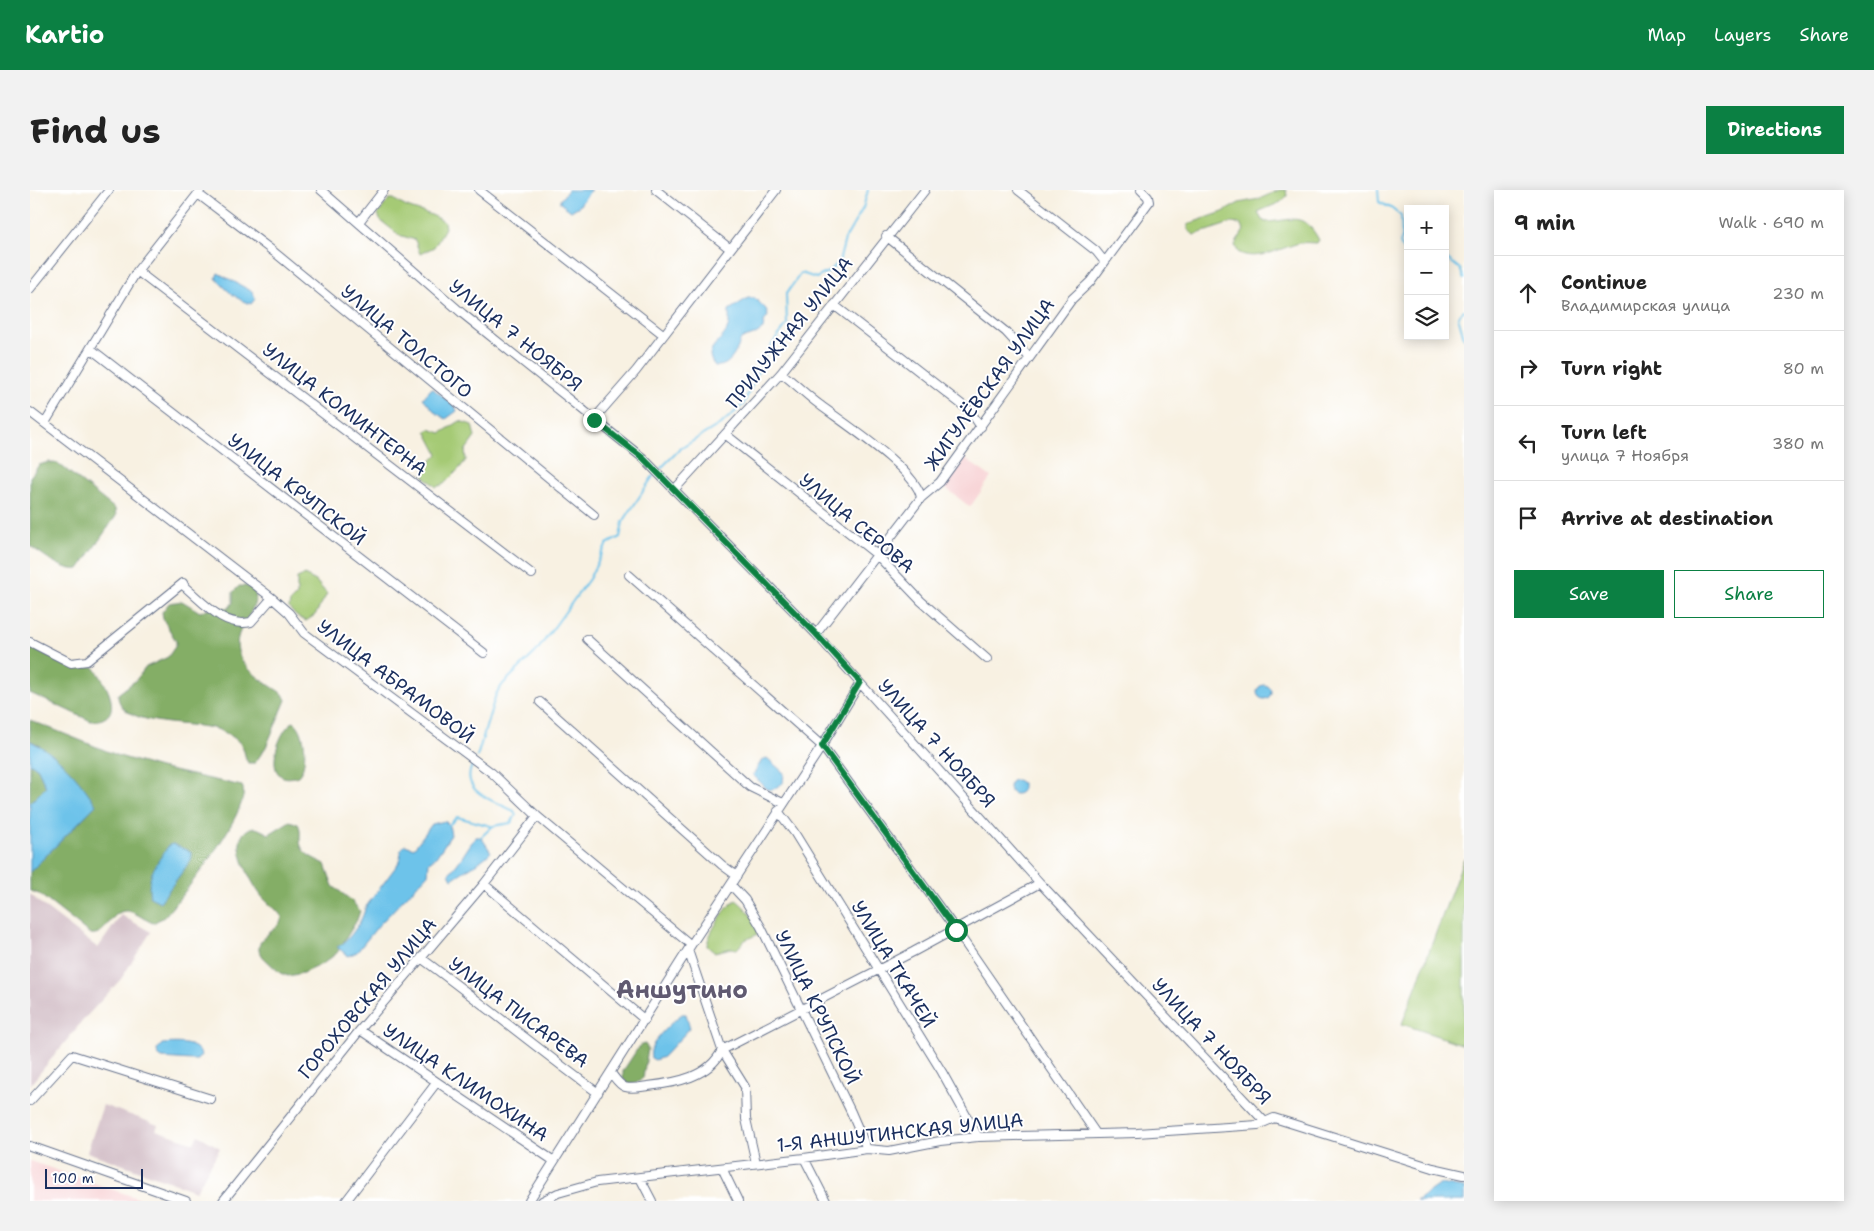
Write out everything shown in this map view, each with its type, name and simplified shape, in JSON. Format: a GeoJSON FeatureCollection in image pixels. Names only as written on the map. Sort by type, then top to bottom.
{"type":"FeatureCollection","features":[{"type":"Feature","properties":{"kind":"street"},"geometry":{"type":"LineString","coordinates":[[30,288],[109,190]]}},
{"type":"Feature","properties":{"kind":"street","name":"УЛИЦА 7 НОЯБРЯ"},"geometry":{"type":"LineString","coordinates":[[321,190],[463,314],[643,458],[816,634],[1040,883],[1265,1122],[1274,1118],[1433,1168],[1464,1175]]}},
{"type":"Feature","properties":{"kind":"street"},"geometry":{"type":"LineString","coordinates":[[359,222],[384,190]]}},
{"type":"Feature","properties":{"kind":"street"},"geometry":{"type":"LineString","coordinates":[[480,190],[664,335]]}},
{"type":"Feature","properties":{"kind":"street"},"geometry":{"type":"LineString","coordinates":[[656,190],[729,248]]}},
{"type":"Feature","properties":{"kind":"street"},"geometry":{"type":"LineString","coordinates":[[594,420],[664,335],[729,248],[776,190]]}},
{"type":"Feature","properties":{"kind":"street","name":"ПРИЛУЖНАЯ УЛИЦА"},"geometry":{"type":"LineString","coordinates":[[674,490],[781,373],[886,236],[924,190]]}},
{"type":"Feature","properties":{"kind":"street"},"geometry":{"type":"LineString","coordinates":[[1018,190],[1096,251],[1104,261]]}},
{"type":"Feature","properties":{"kind":"street","name":"ЖИГУЛЁВСКАЯ УЛИЦА"},"geometry":{"type":"LineString","coordinates":[[816,634],[921,498],[940,482],[1072,299],[1090,282],[1104,261],[1124,238],[1149,199],[1141,190]]}},
{"type":"Feature","properties":{"kind":"street"},"geometry":{"type":"LineString","coordinates":[[44,424],[137,271],[199,192]]}},
{"type":"Feature","properties":{"kind":"street","name":"УЛИЦА ТОЛСТОГО"},"geometry":{"type":"LineString","coordinates":[[199,192],[594,515]]}},
{"type":"Feature","properties":{"kind":"street"},"geometry":{"type":"LineString","coordinates":[[886,236],[1006,332],[1029,357]]}},
{"type":"Feature","properties":{"kind":"street","name":"УЛИЦА КОМИНТЕРНА"},"geometry":{"type":"LineString","coordinates":[[137,271],[532,574]]}},
{"type":"Feature","properties":{"kind":"street"},"geometry":{"type":"LineString","coordinates":[[834,305],[970,412],[981,427]]}},
{"type":"Feature","properties":{"kind":"street","name":"УЛИЦА КРУПСКОЙ"},"geometry":{"type":"LineString","coordinates":[[91,349],[484,653]]}},
{"type":"Feature","properties":{"kind":"street"},"geometry":{"type":"LineString","coordinates":[[781,373],[803,389],[818,404],[853,428],[911,478],[920,492],[921,498]]}},
{"type":"Feature","properties":{"kind":"street","name":"УЛИЦА АБРАМОВОЙ"},"geometry":{"type":"LineString","coordinates":[[30,412],[272,598],[289,613],[304,633],[492,773],[537,816],[689,948]]}},
{"type":"Feature","properties":{"kind":"street","name":"УЛИЦА СЕРОВА"},"geometry":{"type":"LineString","coordinates":[[725,434],[876,554],[921,600],[987,659]]}},
{"type":"Feature","properties":{"kind":"street"},"geometry":{"type":"LineString","coordinates":[[629,575],[822,746],[956,930],[1095,1132]]}},
{"type":"Feature","properties":{"kind":"street"},"geometry":{"type":"LineString","coordinates":[[30,642],[71,663],[87,662],[183,583],[184,587],[221,617],[238,623],[251,622],[272,598]]}},
{"type":"Feature","properties":{"kind":"street"},"geometry":{"type":"LineString","coordinates":[[587,639],[750,787],[783,803]]}},
{"type":"Feature","properties":{"kind":"street"},"geometry":{"type":"LineString","coordinates":[[529,1201],[689,948],[822,746],[860,682]]}},
{"type":"Feature","properties":{"kind":"street"},"geometry":{"type":"LineString","coordinates":[[540,702],[722,865],[737,876]]}},
{"type":"Feature","properties":{"kind":"street","name":"УЛИЦА ТКАЧЕЙ"},"geometry":{"type":"LineString","coordinates":[[778,811],[794,832],[879,970],[978,1137]]}},
{"type":"Feature","properties":{"kind":"street","name":"ГОРОХОВСКАЯ УЛИЦА"},"geometry":{"type":"LineString","coordinates":[[223,1201],[360,1030],[484,884],[537,816]]}},
{"type":"Feature","properties":{"kind":"street"},"geometry":{"type":"LineString","coordinates":[[611,1073],[624,1087],[666,1084],[684,1080],[717,1060],[722,1050],[956,930],[1040,883]]}},
{"type":"Feature","properties":{"kind":"street"},"geometry":{"type":"LineString","coordinates":[[484,884],[645,1020]]}},
{"type":"Feature","properties":{"kind":"street","name":"УЛИЦА КРУПСКОЙ"},"geometry":{"type":"LineString","coordinates":[[730,886],[738,892],[756,917],[851,1112],[867,1149]]}},
{"type":"Feature","properties":{"kind":"street"},"geometry":{"type":"LineString","coordinates":[[689,948],[722,1050],[745,1086],[746,1119],[756,1163]]}},
{"type":"Feature","properties":{"kind":"street","name":"УЛИЦА ПИСАРЕВА"},"geometry":{"type":"LineString","coordinates":[[421,958],[505,1020],[537,1049],[598,1093]]}},
{"type":"Feature","properties":{"kind":"street","name":"УЛИЦА КЛИМОХИНА"},"geometry":{"type":"LineString","coordinates":[[360,1030],[554,1161]]}},
{"type":"Feature","properties":{"kind":"street"},"geometry":{"type":"LineString","coordinates":[[30,1101],[72,1055],[211,1099]]}},
{"type":"Feature","properties":{"kind":"street"},"geometry":{"type":"LineString","coordinates":[[346,1201],[438,1082]]}},
{"type":"Feature","properties":{"kind":"street","name":"1-Я АНШУТИНСКАЯ УЛИЦА"},"geometry":{"type":"LineString","coordinates":[[542,1201],[558,1193],[598,1182],[867,1149],[889,1151],[940,1141],[978,1137],[1203,1129],[1258,1125],[1265,1122]]}},
{"type":"Feature","properties":{"kind":"street"},"geometry":{"type":"LineString","coordinates":[[30,1146],[186,1201]]}},
{"type":"Feature","properties":{"kind":"street"},"geometry":{"type":"LineString","coordinates":[[804,1158],[826,1201]]}},
{"type":"Feature","properties":{"kind":"street"},"geometry":{"type":"LineString","coordinates":[[722,1168],[738,1201]]}},
{"type":"Feature","properties":{"kind":"street"},"geometry":{"type":"LineString","coordinates":[[640,1178],[652,1201]]}},
{"type":"Feature","properties":{"kind":"street"},"geometry":{"type":"LineString","coordinates":[[558,1193],[562,1201]]}},
{"type":"Feature","properties":{"kind":"shaded area"},"geometry":{"type":"Polygon","coordinates":[[[964,458],[991,477],[970,507],[943,486],[964,458]]]}},
{"type":"Feature","properties":{"kind":"shaded area"},"geometry":{"type":"Polygon","coordinates":[[[30,894],[98,948],[121,915],[151,932],[121,979],[85,1018],[30,1085],[30,894]]]}},
{"type":"Feature","properties":{"kind":"shaded area"},"geometry":{"type":"Polygon","coordinates":[[[103,1105],[158,1125],[156,1130],[194,1143],[198,1135],[220,1148],[196,1191],[87,1152],[103,1105]]]}},
{"type":"Feature","properties":{"kind":"shaded area"},"geometry":{"type":"Polygon","coordinates":[[[30,1161],[146,1201],[30,1201],[30,1161]]]}},
{"type":"Feature","properties":{"kind":"green space"},"geometry":{"type":"Polygon","coordinates":[[[1279,190],[1286,190],[1287,196],[1281,202],[1260,211],[1258,213],[1262,220],[1266,222],[1290,219],[1302,221],[1313,231],[1319,240],[1317,243],[1300,243],[1253,256],[1238,252],[1235,245],[1244,230],[1240,224],[1231,223],[1194,235],[1188,230],[1188,224],[1223,212],[1239,203],[1259,199],[1279,190]]]}},
{"type":"Feature","properties":{"kind":"green space"},"geometry":{"type":"Polygon","coordinates":[[[389,199],[394,199],[444,222],[445,228],[434,247],[420,254],[415,240],[399,235],[380,220],[378,214],[389,199]]]}},
{"type":"Feature","properties":{"kind":"green space"},"geometry":{"type":"Polygon","coordinates":[[[460,421],[472,425],[475,437],[465,451],[466,460],[459,469],[444,484],[436,487],[424,476],[425,468],[438,454],[426,431],[430,429],[441,433],[460,421]]]}},
{"type":"Feature","properties":{"kind":"green space"},"geometry":{"type":"Polygon","coordinates":[[[49,462],[59,464],[115,509],[116,516],[79,569],[66,568],[30,546],[30,477],[39,465],[49,462]]]}},
{"type":"Feature","properties":{"kind":"green space"},"geometry":{"type":"Polygon","coordinates":[[[304,575],[316,581],[327,594],[315,615],[306,621],[296,616],[289,608],[290,602],[297,595],[297,578],[304,575]]]}},
{"type":"Feature","properties":{"kind":"green space"},"geometry":{"type":"Polygon","coordinates":[[[239,586],[246,586],[254,590],[256,597],[238,640],[238,650],[241,659],[247,668],[283,694],[286,700],[266,747],[255,763],[248,763],[241,745],[226,733],[208,727],[160,722],[130,713],[121,705],[118,694],[136,680],[146,667],[168,657],[176,645],[176,641],[163,619],[162,612],[169,603],[182,601],[200,612],[213,607],[229,608],[233,602],[233,592],[239,586]]]}},
{"type":"Feature","properties":{"kind":"green space"},"geometry":{"type":"Polygon","coordinates":[[[30,647],[76,668],[94,667],[104,682],[111,700],[109,714],[102,719],[91,721],[30,693],[30,647]]]}},
{"type":"Feature","properties":{"kind":"green space"},"geometry":{"type":"Polygon","coordinates":[[[30,720],[119,756],[160,768],[242,786],[243,797],[238,812],[227,831],[199,873],[164,917],[153,923],[131,912],[122,912],[117,914],[101,931],[96,934],[90,934],[39,894],[30,891],[30,872],[96,805],[39,745],[30,740],[30,720]]]}},
{"type":"Feature","properties":{"kind":"green space"},"geometry":{"type":"Polygon","coordinates":[[[294,722],[302,733],[305,757],[298,776],[286,778],[278,774],[275,766],[275,755],[283,734],[288,726],[294,722]]]}},
{"type":"Feature","properties":{"kind":"green space"},"geometry":{"type":"Polygon","coordinates":[[[30,763],[38,769],[46,787],[30,803],[30,763]]]}},
{"type":"Feature","properties":{"kind":"green space"},"geometry":{"type":"Polygon","coordinates":[[[290,821],[299,826],[302,849],[308,855],[325,864],[333,886],[352,901],[360,911],[357,920],[337,953],[324,963],[303,973],[288,976],[280,973],[263,957],[259,950],[262,940],[277,926],[282,917],[263,898],[254,885],[245,867],[240,840],[249,829],[255,828],[269,834],[290,821]]]}},
{"type":"Feature","properties":{"kind":"green space"},"geometry":{"type":"Polygon","coordinates":[[[1464,858],[1464,1045],[1402,1024],[1464,858]]]}},
{"type":"Feature","properties":{"kind":"green space"},"geometry":{"type":"Polygon","coordinates":[[[736,900],[751,915],[758,934],[745,940],[737,949],[732,948],[714,952],[707,946],[710,935],[722,914],[736,900]]]}},
{"type":"Feature","properties":{"kind":"green space"},"geometry":{"type":"Polygon","coordinates":[[[645,1044],[648,1049],[643,1078],[635,1084],[628,1084],[623,1079],[623,1071],[640,1045],[645,1044]]]}},
{"type":"Feature","properties":{"kind":"water"},"geometry":{"type":"Polygon","coordinates":[[[568,190],[591,190],[579,206],[571,211],[560,203],[560,200],[568,190]]]}},
{"type":"Feature","properties":{"kind":"water"},"geometry":{"type":"Polygon","coordinates":[[[218,273],[253,292],[255,299],[251,304],[241,300],[227,290],[216,278],[218,273]]]}},
{"type":"Feature","properties":{"kind":"water"},"geometry":{"type":"Polygon","coordinates":[[[748,298],[755,298],[766,309],[768,316],[764,322],[763,329],[754,335],[741,339],[729,362],[715,366],[711,360],[711,351],[727,330],[729,310],[748,298]]]}},
{"type":"Feature","properties":{"kind":"water"},"geometry":{"type":"Polygon","coordinates":[[[432,388],[455,406],[457,411],[446,419],[436,413],[423,398],[432,388]]]}},
{"type":"Feature","properties":{"kind":"water"},"geometry":{"type":"Polygon","coordinates":[[[1264,685],[1269,687],[1271,692],[1269,697],[1264,699],[1259,697],[1257,692],[1259,687],[1264,685]]]}},
{"type":"Feature","properties":{"kind":"water"},"geometry":{"type":"Polygon","coordinates":[[[30,741],[50,753],[68,768],[96,805],[30,872],[30,803],[46,787],[38,769],[30,763],[30,741]]]}},
{"type":"Feature","properties":{"kind":"water"},"geometry":{"type":"Polygon","coordinates":[[[767,758],[784,773],[783,783],[772,790],[767,789],[753,775],[762,760],[767,758]]]}},
{"type":"Feature","properties":{"kind":"water"},"geometry":{"type":"Polygon","coordinates":[[[1013,780],[1019,780],[1023,787],[1019,794],[1013,794],[1009,790],[1009,784],[1013,780]]]}},
{"type":"Feature","properties":{"kind":"water"},"geometry":{"type":"Polygon","coordinates":[[[445,821],[449,825],[451,835],[436,857],[429,862],[428,874],[378,926],[357,952],[348,956],[337,947],[354,930],[362,918],[365,908],[400,861],[401,850],[405,845],[414,848],[432,824],[445,821]]]}},
{"type":"Feature","properties":{"kind":"water"},"geometry":{"type":"Polygon","coordinates":[[[476,837],[481,837],[491,852],[452,879],[449,873],[476,837]]]}},
{"type":"Feature","properties":{"kind":"water"},"geometry":{"type":"Polygon","coordinates":[[[173,844],[191,852],[191,860],[160,902],[150,897],[151,876],[169,845],[173,844]]]}},
{"type":"Feature","properties":{"kind":"water"},"geometry":{"type":"Polygon","coordinates":[[[682,1014],[686,1014],[690,1028],[663,1057],[655,1060],[651,1058],[651,1052],[656,1040],[682,1014]]]}},
{"type":"Feature","properties":{"kind":"water"},"geometry":{"type":"Polygon","coordinates":[[[179,1043],[190,1045],[199,1050],[201,1055],[197,1060],[162,1058],[158,1055],[157,1050],[162,1044],[179,1043]]]}},
{"type":"Feature","properties":{"kind":"water"},"geometry":{"type":"Polygon","coordinates":[[[1440,1184],[1464,1188],[1464,1201],[1416,1201],[1440,1184]]]}},
{"type":"Feature","properties":{"kind":"waterway"},"geometry":{"type":"LineString","coordinates":[[661,468],[680,449],[722,423],[743,405],[768,350],[787,324],[786,294],[801,273],[816,278],[830,271],[839,262],[845,239],[863,208],[868,190]]}},
{"type":"Feature","properties":{"kind":"waterway"},"geometry":{"type":"LineString","coordinates":[[1378,190],[1379,202],[1401,216],[1402,238],[1400,243],[1404,250]]}},
{"type":"Feature","properties":{"kind":"waterway"},"geometry":{"type":"LineString","coordinates":[[1449,260],[1460,269],[1464,279]]}},
{"type":"Feature","properties":{"kind":"waterway"},"geometry":{"type":"LineString","coordinates":[[1464,310],[1458,316],[1464,338]]}},
{"type":"Feature","properties":{"kind":"waterway"},"geometry":{"type":"LineString","coordinates":[[477,757],[496,694],[503,684],[536,652],[589,579],[607,544],[620,537],[623,522],[653,476]]}},
{"type":"Feature","properties":{"kind":"waterway"},"geometry":{"type":"LineString","coordinates":[[473,764],[469,774],[470,782],[474,789],[489,800],[514,811],[516,815],[511,823],[493,826],[481,837]]}},
{"type":"Feature","properties":{"kind":"waterway"},"geometry":{"type":"LineString","coordinates":[[449,825],[457,817],[491,826]]}},
{"type":"Feature","properties":{"kind":"district","name":"Аншутино"},"geometry":{"type":"Point","coordinates":[682,990]}},
{"type":"Feature","properties":{"kind":"route"},"geometry":{"type":"LineString","coordinates":[[594,420],[643,458],[816,634],[860,682],[822,746],[956,930]]}}]}
